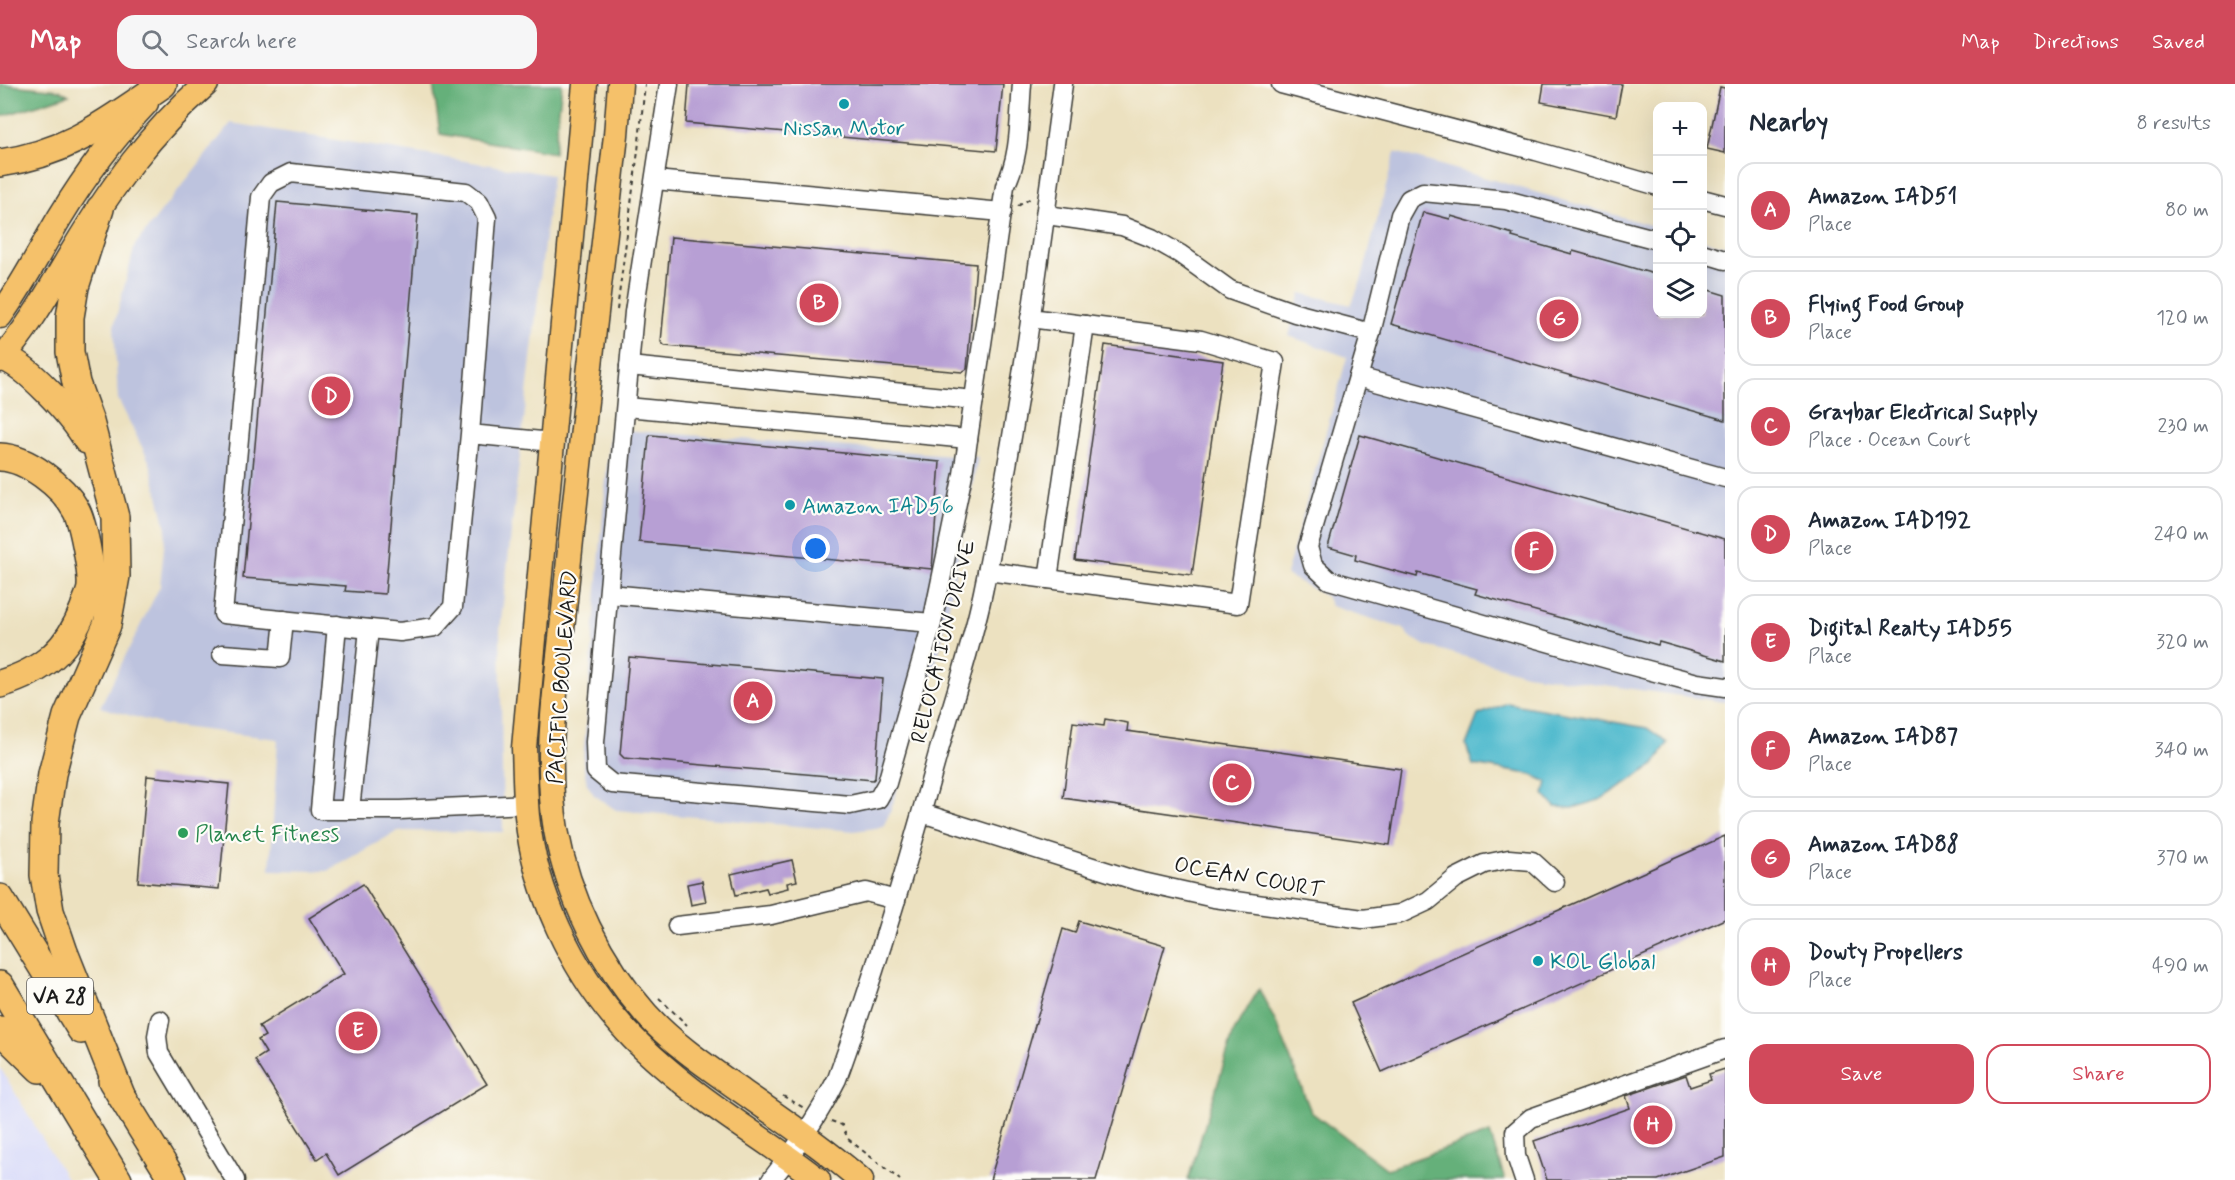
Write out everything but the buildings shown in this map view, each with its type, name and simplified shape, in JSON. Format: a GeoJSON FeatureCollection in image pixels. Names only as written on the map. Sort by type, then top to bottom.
{"type":"FeatureCollection","features":[{"type":"Feature","properties":{"kind":"highway"},"geometry":{"type":"LineString","coordinates":[[0,163],[24,159],[64,146],[103,124],[164,84]]}},
{"type":"Feature","properties":{"kind":"highway"},"geometry":{"type":"LineString","coordinates":[[100,209],[75,287],[70,317],[70,352],[76,383],[90,422],[115,517],[116,576],[107,625],[67,716],[52,774],[45,823],[44,875],[50,911],[64,952],[121,1095]]}},
{"type":"Feature","properties":{"kind":"highway"},"geometry":{"type":"LineString","coordinates":[[1,357],[18,365],[66,411],[82,431],[104,473]]}},
{"type":"Feature","properties":{"kind":"highway"},"geometry":{"type":"LineString","coordinates":[[0,457],[12,458],[37,471],[56,486],[77,510],[87,548],[92,587],[72,634],[58,653],[40,668],[0,684]]}},
{"type":"Feature","properties":{"kind":"highway","name":"VA 28"},"geometry":{"type":"LineString","coordinates":[[0,898],[173,1180]]}},
{"type":"Feature","properties":{"kind":"highway","name":"VA 28"},"geometry":{"type":"LineString","coordinates":[[0,985],[118,1180]]}},
{"type":"Feature","properties":{"kind":"highway"},"geometry":{"type":"LineString","coordinates":[[0,1030],[65,1093]]}},
{"type":"Feature","properties":{"kind":"main road"},"geometry":{"type":"LineString","coordinates":[[0,316],[22,285],[60,217],[88,174],[120,131],[164,84]]}},
{"type":"Feature","properties":{"kind":"main road"},"geometry":{"type":"LineString","coordinates":[[1,357],[48,294],[119,179],[149,139],[206,84]]}},
{"type":"Feature","properties":{"kind":"main road","name":"PACIFIC BOULEVARD"},"geometry":{"type":"LineString","coordinates":[[585,84],[524,748],[527,804],[534,854],[550,906],[573,957],[621,1026],[683,1083],[818,1180]]}},
{"type":"Feature","properties":{"kind":"main road","name":"PACIFIC BOULEVARD"},"geometry":{"type":"LineString","coordinates":[[620,84],[551,748],[551,789],[561,852],[591,933],[624,985],[646,1014],[667,1035],[701,1062],[804,1135],[861,1180]]}},
{"type":"Feature","properties":{"kind":"street"},"geometry":{"type":"LineString","coordinates":[[669,84],[634,312],[595,742],[596,771],[612,783],[850,805],[878,799],[887,783],[932,623],[963,474],[1005,186],[1015,161],[1022,84]]}},
{"type":"Feature","properties":{"kind":"street","name":"RELOCATION DRIVE"},"geometry":{"type":"LineString","coordinates":[[771,1180],[829,1096],[845,1058],[896,900],[967,653],[1001,502],[1047,215],[1063,84]]}},
{"type":"Feature","properties":{"kind":"street"},"geometry":{"type":"LineString","coordinates":[[1281,84],[1536,151],[1653,185]]}},
{"type":"Feature","properties":{"kind":"street"},"geometry":{"type":"LineString","coordinates":[[291,173],[466,192],[479,202],[488,218],[453,607],[435,627],[400,632],[284,620],[223,614],[261,198],[271,183],[291,173]]}},
{"type":"Feature","properties":{"kind":"street"},"geometry":{"type":"LineString","coordinates":[[655,180],[1002,212]]}},
{"type":"Feature","properties":{"kind":"street"},"geometry":{"type":"LineString","coordinates":[[1653,239],[1506,200],[1423,192],[1409,199],[1400,215],[1371,333],[1308,547],[1313,565],[1329,580],[1625,664],[1697,683],[1725,687]]}},
{"type":"Feature","properties":{"kind":"street"},"geometry":{"type":"LineString","coordinates":[[1707,200],[1725,205]]}},
{"type":"Feature","properties":{"kind":"street"},"geometry":{"type":"LineString","coordinates":[[1047,215],[1122,226],[1152,238],[1230,290],[1295,314],[1371,333]]}},
{"type":"Feature","properties":{"kind":"street"},"geometry":{"type":"LineString","coordinates":[[1707,255],[1725,260]]}},
{"type":"Feature","properties":{"kind":"street"},"geometry":{"type":"LineString","coordinates":[[987,571],[1238,604],[1275,362],[1201,340],[1030,318]]}},
{"type":"Feature","properties":{"kind":"street"},"geometry":{"type":"LineString","coordinates":[[1048,579],[1085,325]]}},
{"type":"Feature","properties":{"kind":"street"},"geometry":{"type":"LineString","coordinates":[[629,366],[974,400]]}},
{"type":"Feature","properties":{"kind":"street"},"geometry":{"type":"LineString","coordinates":[[1358,377],[1725,478]]}},
{"type":"Feature","properties":{"kind":"street"},"geometry":{"type":"LineString","coordinates":[[626,407],[968,439]]}},
{"type":"Feature","properties":{"kind":"street"},"geometry":{"type":"LineString","coordinates":[[470,434],[552,442]]}},
{"type":"Feature","properties":{"kind":"street"},"geometry":{"type":"LineString","coordinates":[[609,594],[932,623]]}},
{"type":"Feature","properties":{"kind":"street"},"geometry":{"type":"LineString","coordinates":[[222,654],[280,658],[284,620]]}},
{"type":"Feature","properties":{"kind":"street"},"geometry":{"type":"LineString","coordinates":[[337,625],[320,810],[400,810],[527,804]]}},
{"type":"Feature","properties":{"kind":"street"},"geometry":{"type":"LineString","coordinates":[[350,810],[369,629]]}},
{"type":"Feature","properties":{"kind":"street"},"geometry":{"type":"LineString","coordinates":[[329,710],[360,714]]}},
{"type":"Feature","properties":{"kind":"street","name":"OCEAN COURT"},"geometry":{"type":"LineString","coordinates":[[922,813],[1134,880],[1214,898],[1363,919],[1400,914],[1428,901],[1456,878],[1492,862],[1509,859],[1532,861],[1555,882]]}},
{"type":"Feature","properties":{"kind":"street"},"geometry":{"type":"LineString","coordinates":[[677,926],[771,915],[866,892],[896,900]]}},
{"type":"Feature","properties":{"kind":"street"},"geometry":{"type":"LineString","coordinates":[[160,1020],[157,1036],[159,1053],[235,1180]]}},
{"type":"Feature","properties":{"kind":"street"},"geometry":{"type":"LineString","coordinates":[[1524,1180],[1516,1156],[1515,1132],[1531,1118],[1725,1049]]}},
{"type":"Feature","properties":{"kind":"path"},"geometry":{"type":"LineString","coordinates":[[616,312],[645,84]]}},
{"type":"Feature","properties":{"kind":"path"},"geometry":{"type":"LineString","coordinates":[[1002,212],[1022,205],[1034,196],[1048,196]]}},
{"type":"Feature","properties":{"kind":"path"},"geometry":{"type":"LineString","coordinates":[[653,992],[688,1026]]}},
{"type":"Feature","properties":{"kind":"path"},"geometry":{"type":"LineString","coordinates":[[778,1093],[816,1115],[842,1125],[848,1139],[900,1180]]}},
{"type":"Feature","properties":{"kind":"shaded area"},"geometry":{"type":"Polygon","coordinates":[[[231,123],[552,175],[500,630],[503,832],[398,831],[327,871],[270,870],[278,739],[164,725],[100,707],[160,586],[166,528],[150,463],[118,399],[114,326],[135,245],[231,123]]]}},
{"type":"Feature","properties":{"kind":"shaded area"},"geometry":{"type":"Polygon","coordinates":[[[1395,152],[1653,226],[1653,318],[1707,318],[1707,241],[1725,246],[1725,702],[1526,674],[1427,646],[1408,636],[1401,628],[1331,606],[1326,596],[1286,575],[1347,357],[1289,336],[1301,293],[1351,305],[1362,278],[1395,152]]]}},
{"type":"Feature","properties":{"kind":"shaded area"},"geometry":{"type":"Polygon","coordinates":[[[610,429],[978,457],[941,646],[891,810],[883,827],[854,831],[616,810],[594,795],[587,784],[583,762],[610,429]]]}},
{"type":"Feature","properties":{"kind":"shaded area"},"geometry":{"type":"Polygon","coordinates":[[[1,1069],[67,1180],[0,1180],[1,1069]]]}},
{"type":"Feature","properties":{"kind":"green space"},"geometry":{"type":"Polygon","coordinates":[[[0,84],[60,90],[69,95],[0,117],[0,84]]]}},
{"type":"Feature","properties":{"kind":"green space"},"geometry":{"type":"Polygon","coordinates":[[[433,84],[562,84],[554,153],[440,134],[433,84]]]}},
{"type":"Feature","properties":{"kind":"green space"},"geometry":{"type":"Polygon","coordinates":[[[1259,989],[1279,1029],[1311,1112],[1387,1169],[1490,1133],[1505,1180],[1188,1180],[1234,1031],[1259,989]]]}},
{"type":"Feature","properties":{"kind":"water"},"geometry":{"type":"Polygon","coordinates":[[[1507,703],[1647,728],[1668,743],[1654,765],[1601,799],[1573,808],[1555,807],[1544,794],[1547,782],[1529,774],[1473,765],[1466,745],[1478,715],[1507,703]]]}},
{"type":"Feature","properties":{"kind":"place","name":"Nissan Motor"},"geometry":{"type":"Point","coordinates":[844,104]}},
{"type":"Feature","properties":{"kind":"place","name":"Flying Food Group"},"geometry":{"type":"Point","coordinates":[819,303]}},
{"type":"Feature","properties":{"kind":"place","name":"Amazon IAD88"},"geometry":{"type":"Point","coordinates":[1559,319]}},
{"type":"Feature","properties":{"kind":"place","name":"Amazon IAD192"},"geometry":{"type":"Point","coordinates":[331,396]}},
{"type":"Feature","properties":{"kind":"place","name":"Amazon IAD56"},"geometry":{"type":"Point","coordinates":[790,505]}},
{"type":"Feature","properties":{"kind":"place","name":"Amazon IAD87"},"geometry":{"type":"Point","coordinates":[1534,551]}},
{"type":"Feature","properties":{"kind":"place","name":"Amazon IAD51"},"geometry":{"type":"Point","coordinates":[753,701]}},
{"type":"Feature","properties":{"kind":"place","name":"Graybar Electrical Supply"},"geometry":{"type":"Point","coordinates":[1232,783]}},
{"type":"Feature","properties":{"kind":"place","name":"Planet Fitness"},"geometry":{"type":"Point","coordinates":[183,833]}},
{"type":"Feature","properties":{"kind":"place","name":"KOL Global"},"geometry":{"type":"Point","coordinates":[1538,961]}},
{"type":"Feature","properties":{"kind":"place","name":"Digital Realty IAD55"},"geometry":{"type":"Point","coordinates":[358,1031]}},
{"type":"Feature","properties":{"kind":"place","name":"Dowty Propellers"},"geometry":{"type":"Point","coordinates":[1653,1125]}}]}
